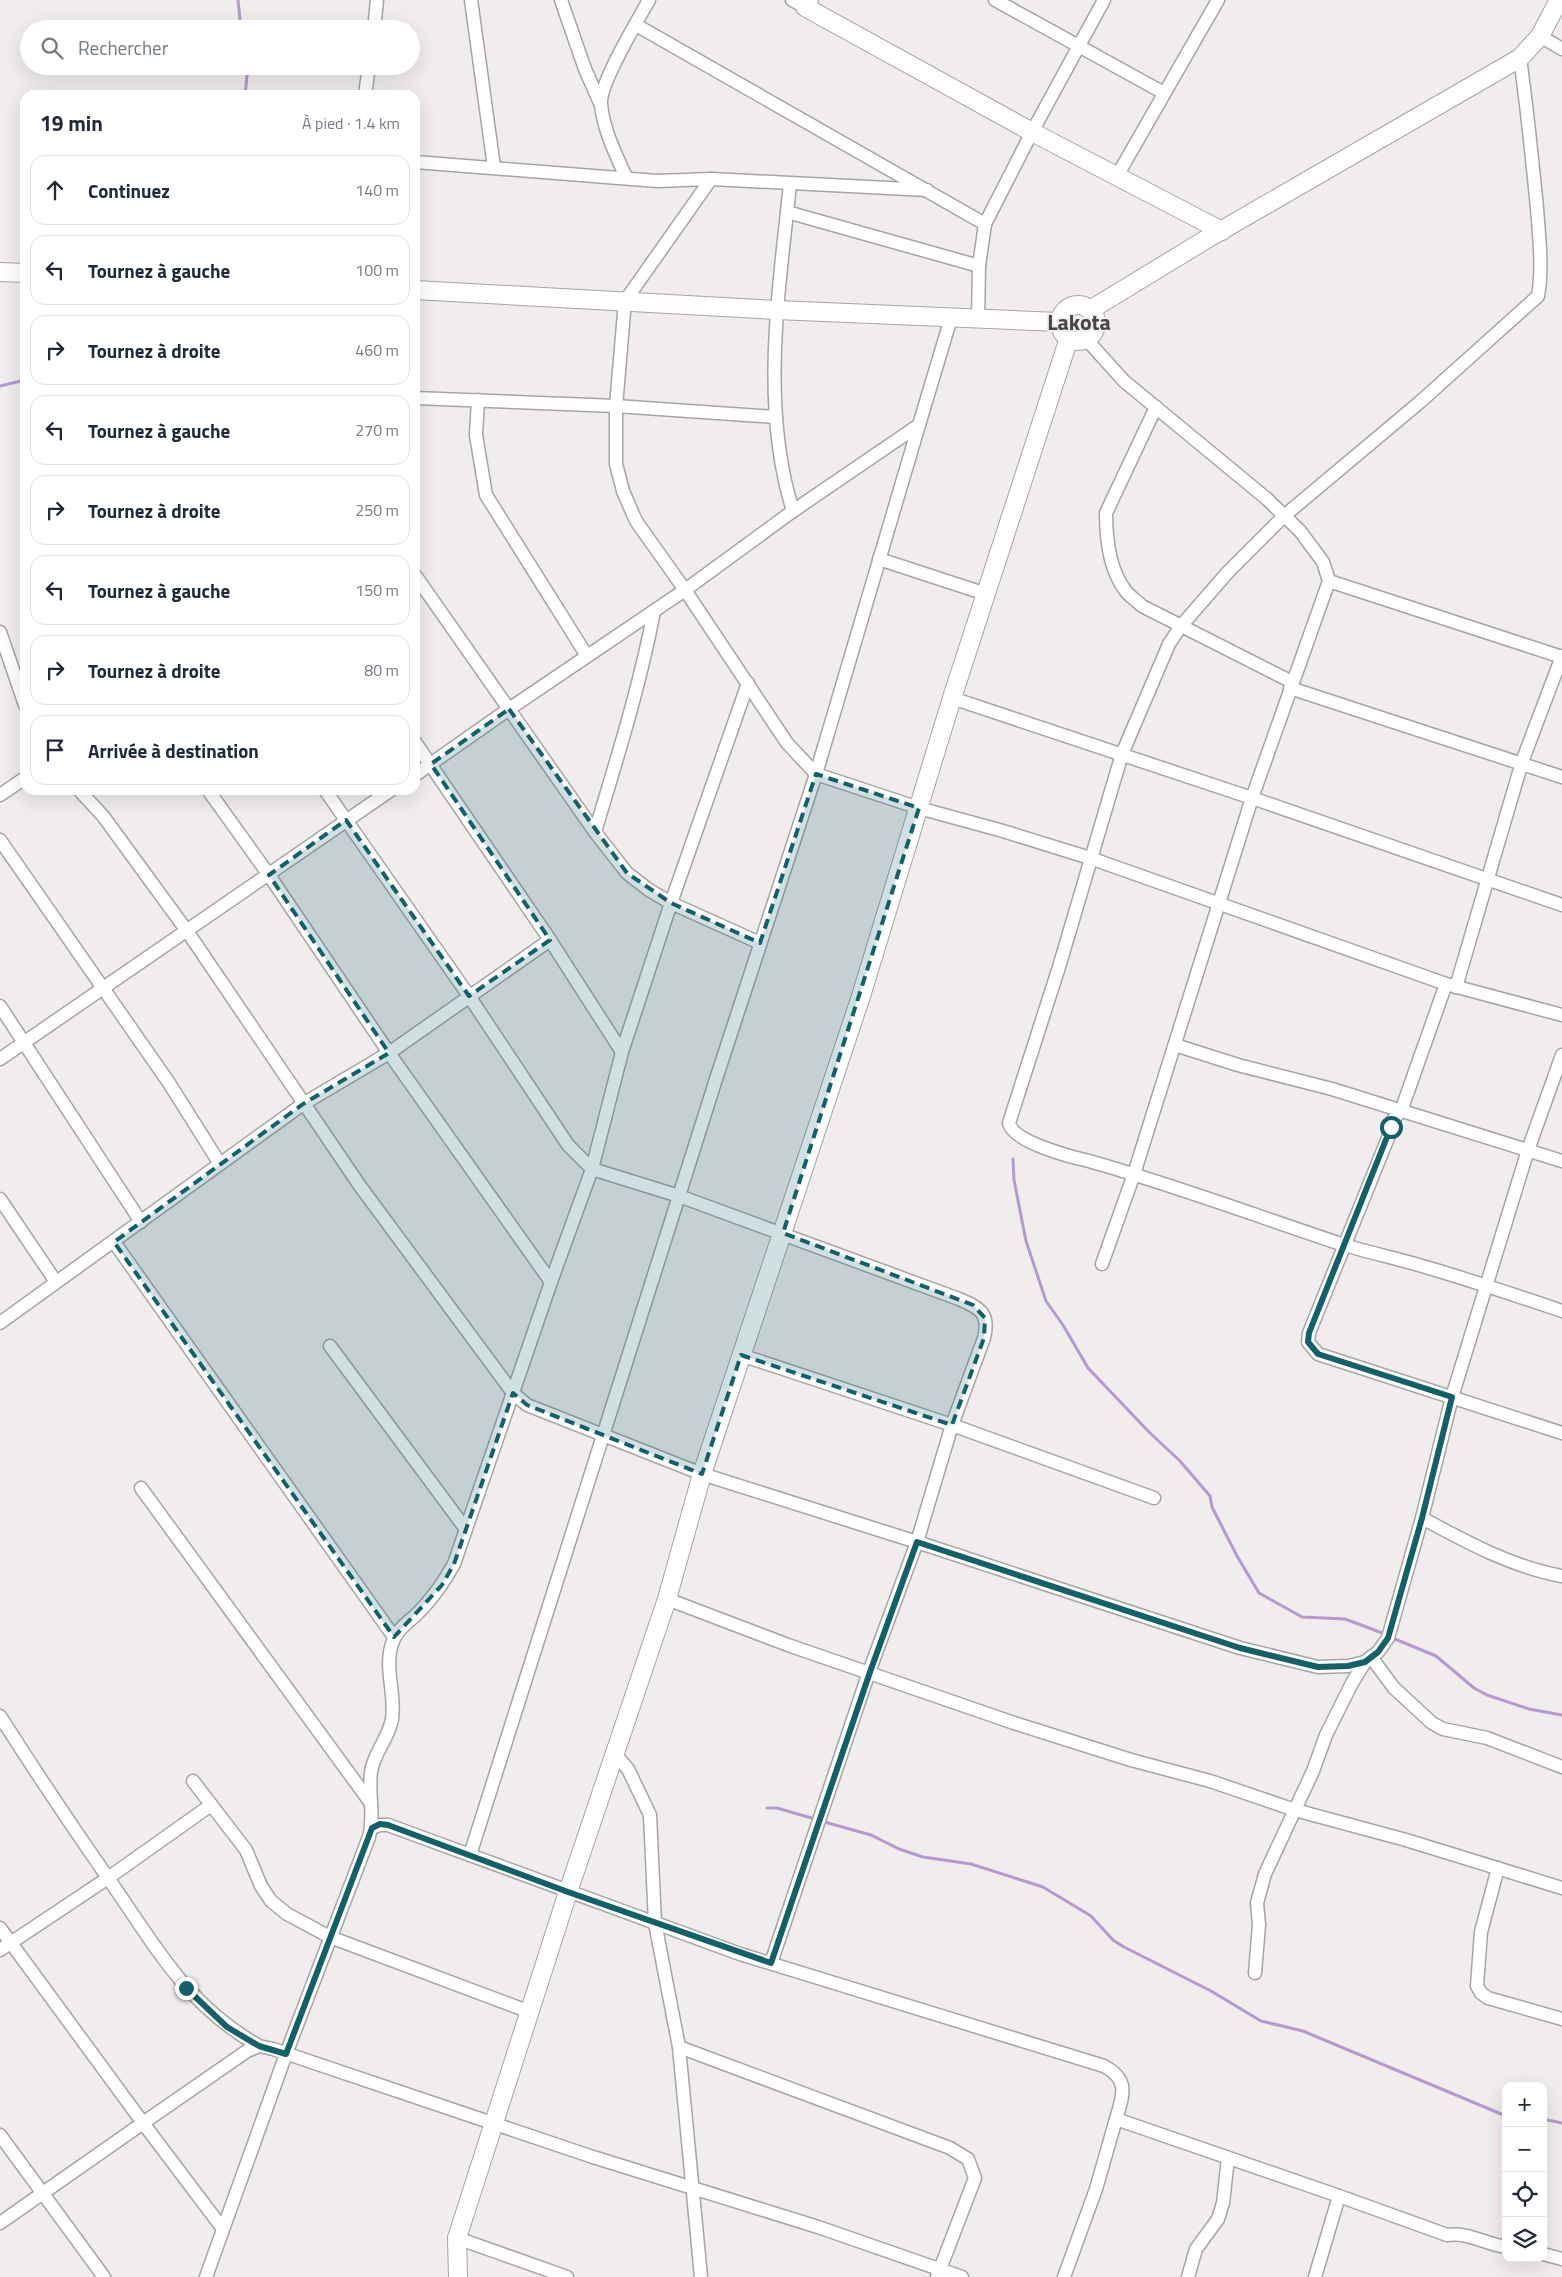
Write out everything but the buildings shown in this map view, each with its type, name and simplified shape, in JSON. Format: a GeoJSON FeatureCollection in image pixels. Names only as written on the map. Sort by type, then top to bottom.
{"type":"FeatureCollection","features":[{"type":"Feature","properties":{"kind":"main road"},"geometry":{"type":"LineString","coordinates":[[1090,310],[1520,58],[1540,36],[1559,0]]}},
{"type":"Feature","properties":{"kind":"main road"},"geometry":{"type":"LineString","coordinates":[[802,2],[1032,132],[1222,231]]}},
{"type":"Feature","properties":{"kind":"main road"},"geometry":{"type":"LineString","coordinates":[[0,272],[20,273]]}},
{"type":"Feature","properties":{"kind":"main road"},"geometry":{"type":"LineString","coordinates":[[420,290],[951,318],[1071,333],[1093,333],[1096,324],[1090,310],[1081,305],[1071,306],[1063,313],[1071,333],[952,698],[919,808],[783,1233],[702,1474],[667,1599],[568,1892],[457,2238],[458,2277]]}},
{"type":"Feature","properties":{"kind":"street"},"geometry":{"type":"LineString","coordinates":[[375,20],[377,0]]}},
{"type":"Feature","properties":{"kind":"street"},"geometry":{"type":"LineString","coordinates":[[471,0],[494,167]]}},
{"type":"Feature","properties":{"kind":"street"},"geometry":{"type":"LineString","coordinates":[[560,0],[585,69],[600,103],[613,147],[626,177]]}},
{"type":"Feature","properties":{"kind":"street"},"geometry":{"type":"LineString","coordinates":[[600,103],[609,76],[649,0]]}},
{"type":"Feature","properties":{"kind":"street"},"geometry":{"type":"LineString","coordinates":[[995,0],[1164,93]]}},
{"type":"Feature","properties":{"kind":"street"},"geometry":{"type":"LineString","coordinates":[[978,320],[979,266],[985,224],[1032,132],[1104,0]]}},
{"type":"Feature","properties":{"kind":"street"},"geometry":{"type":"LineString","coordinates":[[1117,176],[1218,0]]}},
{"type":"Feature","properties":{"kind":"street"},"geometry":{"type":"LineString","coordinates":[[636,25],[985,224]]}},
{"type":"Feature","properties":{"kind":"street"},"geometry":{"type":"LineString","coordinates":[[1540,36],[1562,49]]}},
{"type":"Feature","properties":{"kind":"street"},"geometry":{"type":"LineString","coordinates":[[1520,58],[1530,128],[1538,225],[1540,284],[1538,296],[1420,402],[1284,516],[1228,572],[1181,626],[1169,644],[1122,754],[1059,968],[1009,1123],[1010,1128],[1016,1133],[1035,1144],[1067,1155],[1134,1174],[1344,1245],[1487,1285],[1562,1311]]}},
{"type":"Feature","properties":{"kind":"street"},"geometry":{"type":"LineString","coordinates":[[367,90],[368,75]]}},
{"type":"Feature","properties":{"kind":"street"},"geometry":{"type":"LineString","coordinates":[[420,162],[626,177],[657,181],[711,179],[927,190]]}},
{"type":"Feature","properties":{"kind":"street"},"geometry":{"type":"LineString","coordinates":[[711,179],[625,301],[616,406],[616,464],[623,491],[636,521],[788,743],[816,774],[919,808],[1090,858],[1451,986],[1562,1015]]}},
{"type":"Feature","properties":{"kind":"street"},"geometry":{"type":"LineString","coordinates":[[790,184],[777,310],[776,417],[780,460],[793,511]]}},
{"type":"Feature","properties":{"kind":"street"},"geometry":{"type":"LineString","coordinates":[[787,212],[979,266]]}},
{"type":"Feature","properties":{"kind":"street"},"geometry":{"type":"LineString","coordinates":[[470,1855],[679,1196],[816,774],[951,318]]}},
{"type":"Feature","properties":{"kind":"street"},"geometry":{"type":"LineString","coordinates":[[1071,333],[1124,381],[1300,531],[1323,562],[1329,581],[1252,798],[1134,1174],[1102,1264]]}},
{"type":"Feature","properties":{"kind":"street"},"geometry":{"type":"LineString","coordinates":[[420,398],[616,406],[776,417]]}},
{"type":"Feature","properties":{"kind":"street"},"geometry":{"type":"LineString","coordinates":[[478,400],[476,435],[486,495],[588,656]]}},
{"type":"Feature","properties":{"kind":"street"},"geometry":{"type":"LineString","coordinates":[[1156,407],[1106,513],[1106,532],[1110,553],[1124,590],[1142,606],[1291,685],[1562,777]]}},
{"type":"Feature","properties":{"kind":"street"},"geometry":{"type":"LineString","coordinates":[[420,772],[685,590],[793,511],[919,425]]}},
{"type":"Feature","properties":{"kind":"street"},"geometry":{"type":"LineString","coordinates":[[879,558],[986,594]]}},
{"type":"Feature","properties":{"kind":"street"},"geometry":{"type":"LineString","coordinates":[[1329,581],[1562,657],[1522,762],[1451,986],[1401,1111],[1392,1121],[1388,1138],[1309,1333],[1308,1342],[1311,1348],[1318,1354],[1562,1433]]}},
{"type":"Feature","properties":{"kind":"street"},"geometry":{"type":"LineString","coordinates":[[420,582],[595,832],[627,873],[670,903],[760,943]]}},
{"type":"Feature","properties":{"kind":"street"},"geometry":{"type":"LineString","coordinates":[[595,832],[634,703],[654,610]]}},
{"type":"Feature","properties":{"kind":"street"},"geometry":{"type":"LineString","coordinates":[[0,632],[20,690]]}},
{"type":"Feature","properties":{"kind":"street"},"geometry":{"type":"LineString","coordinates":[[210,2276],[224,2229],[286,2054],[372,1828],[370,1802],[371,1771],[392,1721],[389,1651],[394,1638],[407,1621],[416,1615],[442,1585],[454,1564],[550,1282],[592,1169],[622,1052],[670,903],[748,682]]}},
{"type":"Feature","properties":{"kind":"street"},"geometry":{"type":"LineString","coordinates":[[952,698],[1252,798],[1562,905]]}},
{"type":"Feature","properties":{"kind":"street"},"geometry":{"type":"LineString","coordinates":[[420,749],[550,940],[622,1052]]}},
{"type":"Feature","properties":{"kind":"street"},"geometry":{"type":"LineString","coordinates":[[0,795],[20,781]]}},
{"type":"Feature","properties":{"kind":"street"},"geometry":{"type":"LineString","coordinates":[[84,795],[103,816],[187,931],[376,1210],[513,1393],[527,1405],[702,1474],[1240,1648],[1318,1667],[1348,1666],[1368,1659],[1378,1652],[1388,1638],[1422,1518],[1452,1397],[1528,1150],[1562,1055]]}},
{"type":"Feature","properties":{"kind":"street"},"geometry":{"type":"LineString","coordinates":[[212,795],[269,875],[389,1053],[550,1282]]}},
{"type":"Feature","properties":{"kind":"street"},"geometry":{"type":"LineString","coordinates":[[328,795],[469,996],[568,1145],[592,1169],[679,1196],[959,1299],[981,1311],[987,1324],[984,1338],[952,1426],[917,1542],[870,1672],[771,1963]]}},
{"type":"Feature","properties":{"kind":"street"},"geometry":{"type":"LineString","coordinates":[[0,1058],[384,795]]}},
{"type":"Feature","properties":{"kind":"street"},"geometry":{"type":"LineString","coordinates":[[0,840],[169,1083],[220,1164]]}},
{"type":"Feature","properties":{"kind":"street"},"geometry":{"type":"LineString","coordinates":[[0,1323],[303,1104],[389,1053],[550,940]]}},
{"type":"Feature","properties":{"kind":"street"},"geometry":{"type":"LineString","coordinates":[[0,1006],[141,1222]]}},
{"type":"Feature","properties":{"kind":"street"},"geometry":{"type":"LineString","coordinates":[[1175,1045],[1401,1111],[1562,1161]]}},
{"type":"Feature","properties":{"kind":"street"},"geometry":{"type":"LineString","coordinates":[[0,1199],[56,1282]]}},
{"type":"Feature","properties":{"kind":"street"},"geometry":{"type":"LineString","coordinates":[[114,1242],[394,1638]]}},
{"type":"Feature","properties":{"kind":"street"},"geometry":{"type":"LineString","coordinates":[[330,1346],[465,1528]]}},
{"type":"Feature","properties":{"kind":"street"},"geometry":{"type":"LineString","coordinates":[[741,1355],[952,1426],[1154,1498]]}},
{"type":"Feature","properties":{"kind":"street"},"geometry":{"type":"LineString","coordinates":[[142,1488],[370,1802]]}},
{"type":"Feature","properties":{"kind":"street"},"geometry":{"type":"LineString","coordinates":[[1422,1518],[1483,1550],[1527,1567],[1562,1576]]}},
{"type":"Feature","properties":{"kind":"street"},"geometry":{"type":"LineString","coordinates":[[667,1599],[788,1646],[870,1672],[1014,1723],[1131,1760],[1210,1781],[1295,1810],[1406,1840],[1562,1888]]}},
{"type":"Feature","properties":{"kind":"street"},"geometry":{"type":"LineString","coordinates":[[1368,1659],[1394,1688],[1432,1723],[1443,1729],[1487,1738],[1562,1767]]}},
{"type":"Feature","properties":{"kind":"street"},"geometry":{"type":"LineString","coordinates":[[1255,1973],[1258,1925],[1257,1904],[1266,1874],[1313,1771],[1326,1735],[1352,1683],[1368,1659]]}},
{"type":"Feature","properties":{"kind":"street"},"geometry":{"type":"LineString","coordinates":[[0,1716],[41,1781],[173,1972],[186,1988],[227,2027],[259,2046],[693,2189],[818,2226],[938,2273],[962,2277]]}},
{"type":"Feature","properties":{"kind":"street"},"geometry":{"type":"LineString","coordinates":[[614,1753],[628,1769],[650,1815],[655,1923],[678,2048],[701,2277]]}},
{"type":"Feature","properties":{"kind":"street"},"geometry":{"type":"LineString","coordinates":[[193,1780],[246,1850],[261,1886],[270,1901],[287,1914],[330,1937],[530,2012]]}},
{"type":"Feature","properties":{"kind":"street"},"geometry":{"type":"LineString","coordinates":[[0,1950],[108,1878],[211,1805]]}},
{"type":"Feature","properties":{"kind":"street"},"geometry":{"type":"LineString","coordinates":[[372,1828],[380,1824],[388,1825],[568,1892],[771,1963],[1104,2066],[1115,2072],[1121,2081],[1122,2098],[1096,2189],[1064,2277]]}},
{"type":"Feature","properties":{"kind":"street"},"geometry":{"type":"LineString","coordinates":[[1498,1868],[1482,1932],[1477,1986],[1481,1993],[1488,1998],[1562,2019]]}},
{"type":"Feature","properties":{"kind":"street"},"geometry":{"type":"LineString","coordinates":[[0,1928],[143,2123],[224,2229]]}},
{"type":"Feature","properties":{"kind":"street"},"geometry":{"type":"LineString","coordinates":[[0,2223],[247,2051],[259,2046]]}},
{"type":"Feature","properties":{"kind":"street"},"geometry":{"type":"LineString","coordinates":[[678,2048],[950,2148],[968,2158],[975,2178],[938,2273]]}},
{"type":"Feature","properties":{"kind":"street"},"geometry":{"type":"LineString","coordinates":[[1116,2119],[1447,2235],[1459,2233],[1502,2246]]}},
{"type":"Feature","properties":{"kind":"street"},"geometry":{"type":"LineString","coordinates":[[0,2135],[104,2277]]}},
{"type":"Feature","properties":{"kind":"street"},"geometry":{"type":"LineString","coordinates":[[1188,2277],[1196,2249],[1218,2219],[1223,2203],[1228,2158]]}},
{"type":"Feature","properties":{"kind":"street"},"geometry":{"type":"LineString","coordinates":[[1314,2277],[1339,2196]]}},
{"type":"Feature","properties":{"kind":"street"},"geometry":{"type":"LineString","coordinates":[[457,2238],[567,2277]]}},
{"type":"Feature","properties":{"kind":"street"},"geometry":{"type":"LineString","coordinates":[[1547,2255],[1562,2259]]}},
{"type":"Feature","properties":{"kind":"highlighted area"},"geometry":{"type":"Polygon","coordinates":[[[509,709],[627,873],[671,903],[760,943],[816,774],[919,808],[783,1233],[973,1305],[985,1318],[984,1338],[952,1425],[741,1355],[702,1474],[527,1405],[513,1393],[454,1564],[442,1585],[394,1637],[114,1242],[303,1104],[389,1053],[269,875],[346,820],[469,996],[550,940],[431,764],[509,709]]]}},
{"type":"Feature","properties":{"kind":"waterway"},"geometry":{"type":"LineString","coordinates":[[238,0],[240,20]]}},
{"type":"Feature","properties":{"kind":"waterway"},"geometry":{"type":"LineString","coordinates":[[246,90],[247,75]]}},
{"type":"Feature","properties":{"kind":"waterway"},"geometry":{"type":"LineString","coordinates":[[0,386],[20,381]]}},
{"type":"Feature","properties":{"kind":"waterway"},"geometry":{"type":"LineString","coordinates":[[1013,1159],[1014,1180],[1026,1241],[1046,1301],[1063,1325],[1088,1368],[1149,1432],[1180,1461],[1210,1496],[1212,1507],[1237,1556],[1259,1593],[1302,1617],[1345,1619],[1385,1634]]}},
{"type":"Feature","properties":{"kind":"waterway"},"geometry":{"type":"LineString","coordinates":[[1390,1637],[1436,1656],[1474,1688],[1487,1695],[1529,1709],[1562,1715]]}},
{"type":"Feature","properties":{"kind":"waterway"},"geometry":{"type":"LineString","coordinates":[[767,1808],[777,1808],[815,1819]]}},
{"type":"Feature","properties":{"kind":"waterway"},"geometry":{"type":"LineString","coordinates":[[821,1821],[871,1835],[899,1849],[923,1857],[971,1864],[1043,1887],[1091,1916],[1113,1940],[1124,1947],[1211,1991],[1261,2021],[1303,2031],[1502,2114]]}},
{"type":"Feature","properties":{"kind":"waterway"},"geometry":{"type":"LineString","coordinates":[[1547,2120],[1562,2123]]}},
{"type":"Feature","properties":{"kind":"district","name":"Lakota"},"geometry":{"type":"Point","coordinates":[1079,322]}},
{"type":"Feature","properties":{"kind":"route"},"geometry":{"type":"LineString","coordinates":[[186,1988],[227,2027],[259,2046],[286,2054],[372,1828],[380,1824],[388,1825],[740,1954],[771,1963],[870,1672],[917,1542],[1240,1648],[1318,1667],[1348,1666],[1365,1662],[1378,1652],[1388,1638],[1422,1518],[1452,1397],[1318,1354],[1311,1348],[1308,1342],[1309,1333],[1391,1127]]}}]}
